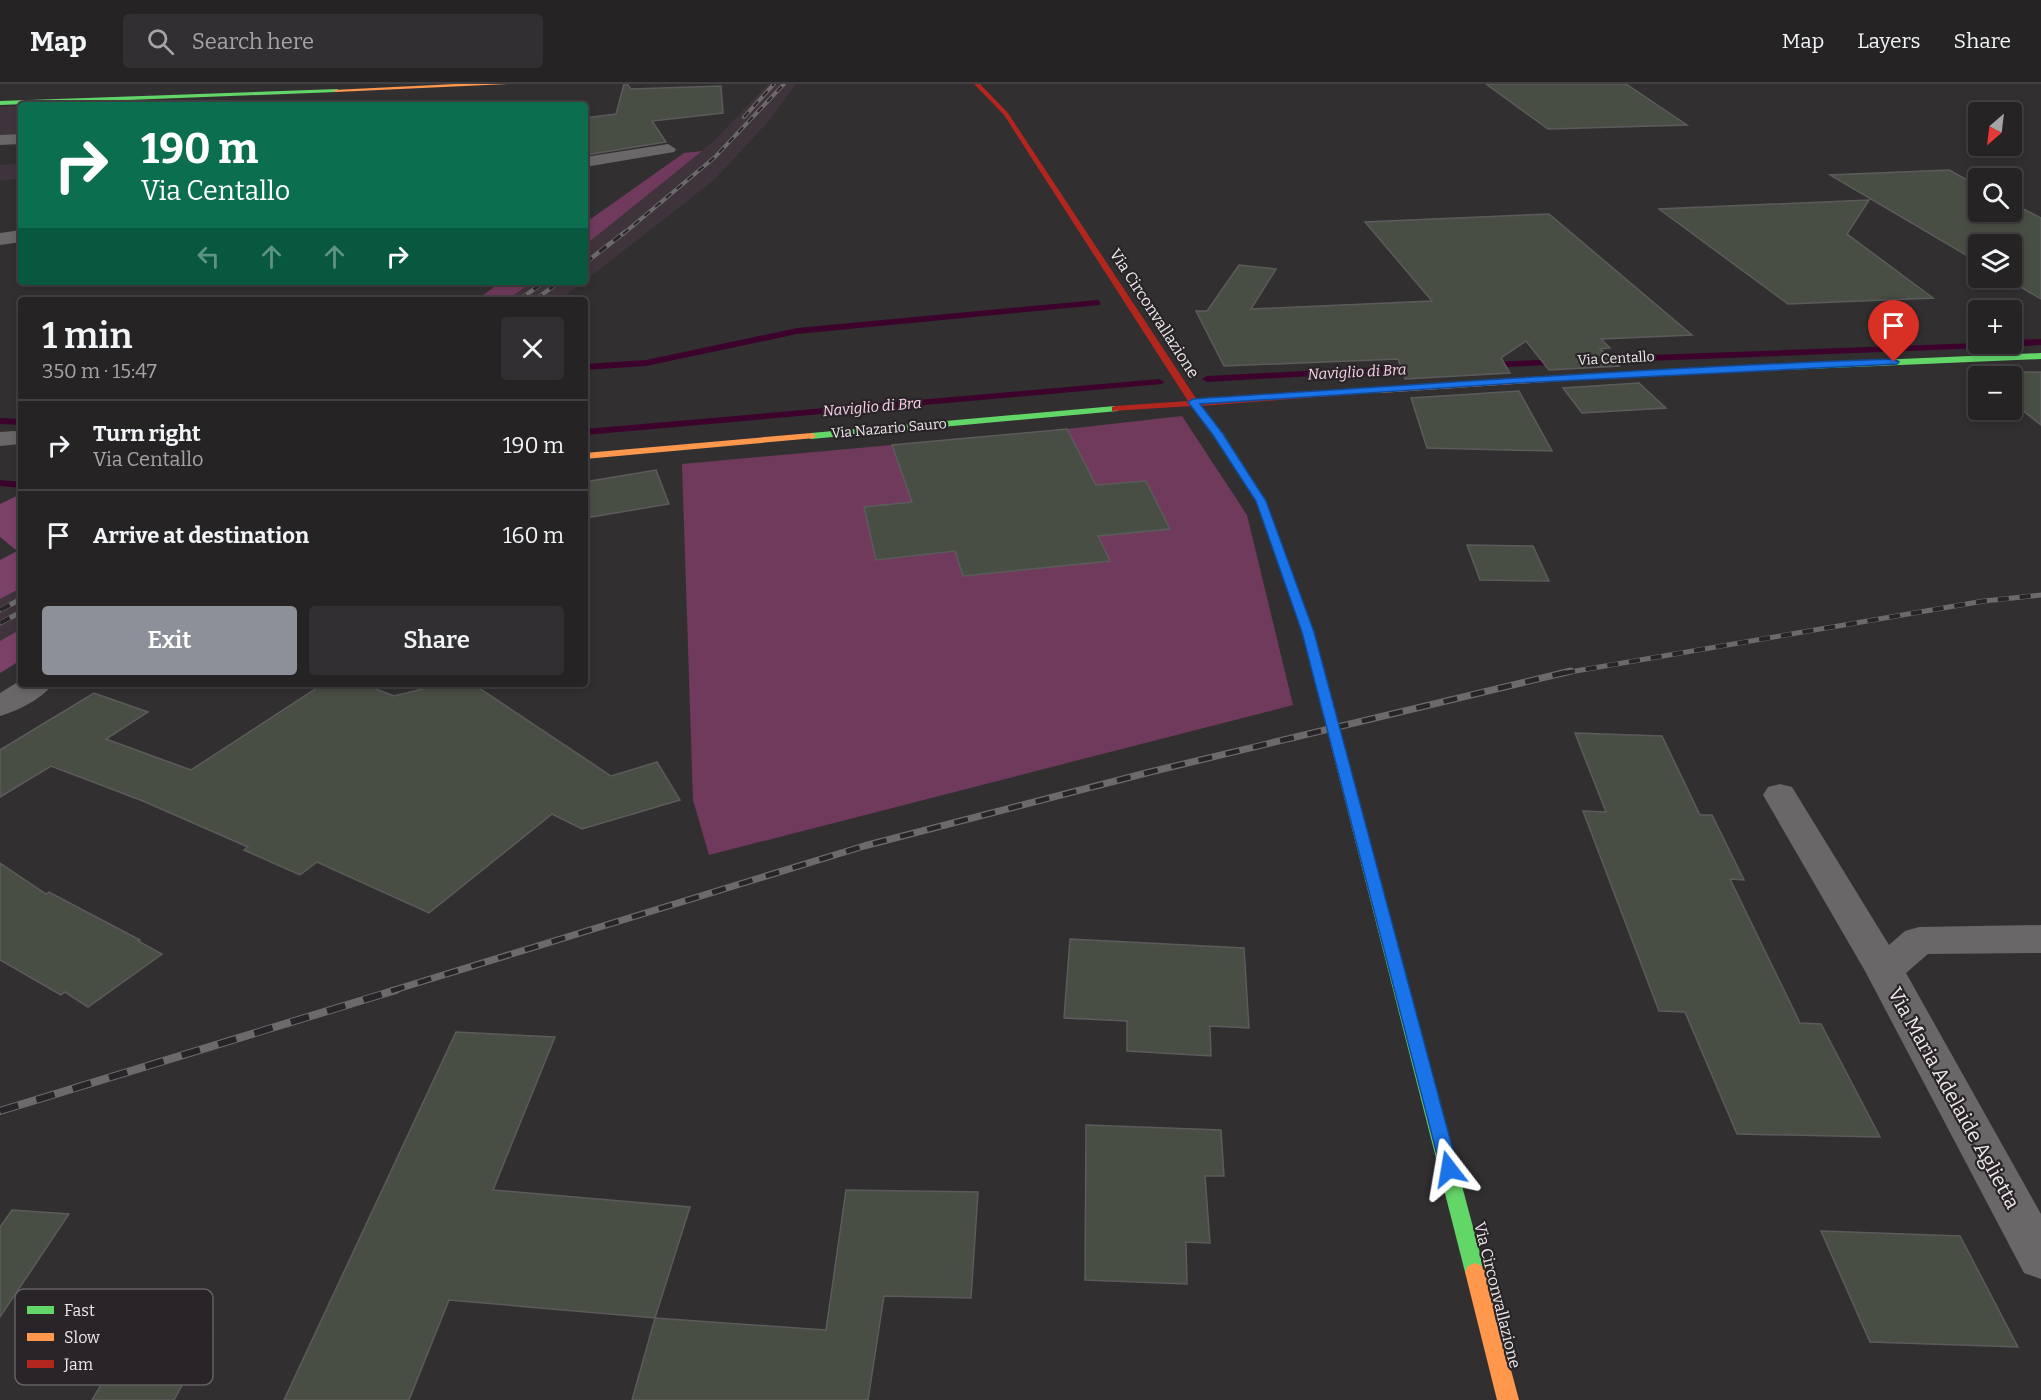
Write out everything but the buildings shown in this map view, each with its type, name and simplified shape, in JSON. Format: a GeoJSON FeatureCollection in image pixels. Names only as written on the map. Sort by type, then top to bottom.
{"type":"FeatureCollection","features":[{"type":"Feature","properties":{"kind":"main road"},"geometry":{"type":"LineString","coordinates":[[58,102],[173,100],[505,84]]}},
{"type":"Feature","properties":{"kind":"main road","name":"Via Circonvallazione"},"geometry":{"type":"LineString","coordinates":[[978,84],[1006,114],[1193,402],[1218,434],[1261,501],[1308,632],[1508,1400]]}},
{"type":"Feature","properties":{"kind":"main road"},"geometry":{"type":"LineString","coordinates":[[1005,94],[1006,114]]}},
{"type":"Feature","properties":{"kind":"main road"},"geometry":{"type":"LineString","coordinates":[[0,103],[18,103]]}},
{"type":"Feature","properties":{"kind":"main road","name":"Via Centallo"},"geometry":{"type":"LineString","coordinates":[[1193,402],[1768,366],[2041,356]]}},
{"type":"Feature","properties":{"kind":"main road","name":"Via Nazario Sauro"},"geometry":{"type":"LineString","coordinates":[[588,456],[1193,402]]}},
{"type":"Feature","properties":{"kind":"street"},"geometry":{"type":"LineString","coordinates":[[0,140],[18,139]]}},
{"type":"Feature","properties":{"kind":"street"},"geometry":{"type":"LineString","coordinates":[[588,162],[668,149]]}},
{"type":"Feature","properties":{"kind":"street"},"geometry":{"type":"LineString","coordinates":[[0,239],[18,236]]}},
{"type":"Feature","properties":{"kind":"street"},"geometry":{"type":"LineString","coordinates":[[0,706],[32,687]]}},
{"type":"Feature","properties":{"kind":"street","name":"Via Maria Adelaide Aglietta"},"geometry":{"type":"LineString","coordinates":[[1780,795],[1884,970],[2041,1258]]}},
{"type":"Feature","properties":{"kind":"street","name":"Via Maria Adelaide Aglietta"},"geometry":{"type":"LineString","coordinates":[[1884,970],[1919,941],[2041,939]]}},
{"type":"Feature","properties":{"kind":"shaded area"},"geometry":{"type":"Polygon","coordinates":[[[768,84],[796,84],[769,121],[714,180],[588,279],[588,243],[714,141],[768,84]]]}},
{"type":"Feature","properties":{"kind":"shaded area"},"geometry":{"type":"Polygon","coordinates":[[[18,106],[18,134],[0,135],[0,107],[18,106]]]}},
{"type":"Feature","properties":{"kind":"shaded area"},"geometry":{"type":"Polygon","coordinates":[[[702,151],[588,243],[588,221],[684,153],[702,151]]]}},
{"type":"Feature","properties":{"kind":"shaded area"},"geometry":{"type":"Polygon","coordinates":[[[18,163],[18,178],[0,181],[0,165],[18,163]]]}},
{"type":"Feature","properties":{"kind":"shaded area"},"geometry":{"type":"Polygon","coordinates":[[[497,285],[528,285],[511,297],[480,297],[497,285]]]}},
{"type":"Feature","properties":{"kind":"shaded area"},"geometry":{"type":"Polygon","coordinates":[[[528,285],[580,285],[563,297],[511,297],[528,285]]]}},
{"type":"Feature","properties":{"kind":"shaded area"},"geometry":{"type":"Polygon","coordinates":[[[1182,416],[1247,515],[1293,705],[709,855],[693,800],[682,464],[892,445],[963,468],[951,439],[1007,435],[1081,456],[1067,429],[1182,416]]]}},
{"type":"Feature","properties":{"kind":"shaded area"},"geometry":{"type":"Polygon","coordinates":[[[18,495],[18,590],[0,599],[0,560],[17,551],[0,537],[0,504],[18,495]]]}},
{"type":"Feature","properties":{"kind":"shaded area"},"geometry":{"type":"Polygon","coordinates":[[[18,590],[18,631],[0,641],[0,599],[18,590]]]}},
{"type":"Feature","properties":{"kind":"shaded area"},"geometry":{"type":"Polygon","coordinates":[[[18,631],[18,662],[0,673],[0,641],[18,631]]]}},
{"type":"Feature","properties":{"kind":"waterway"},"geometry":{"type":"LineString","coordinates":[[588,367],[646,363],[797,331],[1097,303]]}},
{"type":"Feature","properties":{"kind":"waterway","name":"Naviglio di Bra"},"geometry":{"type":"LineString","coordinates":[[2022,343],[2041,342]]}},
{"type":"Feature","properties":{"kind":"waterway","name":"Naviglio di Bra"},"geometry":{"type":"LineString","coordinates":[[1596,360],[1968,346]]}},
{"type":"Feature","properties":{"kind":"waterway","name":"Naviglio di Bra"},"geometry":{"type":"LineString","coordinates":[[1488,365],[1562,362]]}},
{"type":"Feature","properties":{"kind":"waterway","name":"Naviglio di Bra"},"geometry":{"type":"LineString","coordinates":[[1207,379],[1418,368]]}},
{"type":"Feature","properties":{"kind":"waterway","name":"Naviglio di Bra"},"geometry":{"type":"LineString","coordinates":[[588,432],[1159,382]]}},
{"type":"Feature","properties":{"kind":"waterway"},"geometry":{"type":"LineString","coordinates":[[0,421],[18,422]]}},
{"type":"Feature","properties":{"kind":"waterway","name":"Naviglio di Bra"},"geometry":{"type":"LineString","coordinates":[[0,483],[18,485]]}},
{"type":"Feature","properties":{"kind":"railway"},"geometry":{"type":"LineString","coordinates":[[744,117],[774,84]]}},
{"type":"Feature","properties":{"kind":"railway"},"geometry":{"type":"LineString","coordinates":[[623,234],[715,157],[784,84]]}},
{"type":"Feature","properties":{"kind":"railway"},"geometry":{"type":"LineString","coordinates":[[588,261],[625,232]]}},
{"type":"Feature","properties":{"kind":"railway"},"geometry":{"type":"LineString","coordinates":[[523,297],[540,285]]}},
{"type":"Feature","properties":{"kind":"railway"},"geometry":{"type":"LineString","coordinates":[[539,297],[555,285]]}},
{"type":"Feature","properties":{"kind":"railway"},"geometry":{"type":"LineString","coordinates":[[1564,673],[1984,601],[2041,595]]}},
{"type":"Feature","properties":{"kind":"railway"},"geometry":{"type":"LineString","coordinates":[[0,610],[18,601]]}},
{"type":"Feature","properties":{"kind":"railway"},"geometry":{"type":"LineString","coordinates":[[0,623],[18,614]]}},
{"type":"Feature","properties":{"kind":"railway"},"geometry":{"type":"LineString","coordinates":[[391,991],[864,846],[1150,772],[1571,671]]}},
{"type":"Feature","properties":{"kind":"railway"},"geometry":{"type":"LineString","coordinates":[[0,1111],[396,990]]}},
{"type":"Feature","properties":{"kind":"traffic: fast"},"geometry":{"type":"LineString","coordinates":[[26,102],[336,90]]}},
{"type":"Feature","properties":{"kind":"traffic: fast"},"geometry":{"type":"LineString","coordinates":[[0,103],[18,102]]}},
{"type":"Feature","properties":{"kind":"traffic: fast"},"geometry":{"type":"LineString","coordinates":[[1665,372],[2041,356]]}},
{"type":"Feature","properties":{"kind":"traffic: fast"},"geometry":{"type":"LineString","coordinates":[[811,436],[1115,409]]}},
{"type":"Feature","properties":{"kind":"traffic: fast"},"geometry":{"type":"LineString","coordinates":[[1348,785],[1475,1272]]}},
{"type":"Feature","properties":{"kind":"traffic: slow"},"geometry":{"type":"LineString","coordinates":[[336,90],[505,84]]}},
{"type":"Feature","properties":{"kind":"traffic: slow"},"geometry":{"type":"LineString","coordinates":[[1380,390],[1665,372]]}},
{"type":"Feature","properties":{"kind":"traffic: slow"},"geometry":{"type":"LineString","coordinates":[[1200,412],[1218,434],[1261,501],[1308,632],[1348,785]]}},
{"type":"Feature","properties":{"kind":"traffic: slow"},"geometry":{"type":"LineString","coordinates":[[588,456],[811,436]]}},
{"type":"Feature","properties":{"kind":"traffic: slow"},"geometry":{"type":"LineString","coordinates":[[1475,1272],[1508,1400]]}},
{"type":"Feature","properties":{"kind":"traffic: jam"},"geometry":{"type":"LineString","coordinates":[[977,84],[1006,114],[1200,412]]}},
{"type":"Feature","properties":{"kind":"traffic: jam"},"geometry":{"type":"LineString","coordinates":[[1115,409],[1380,390]]}},
{"type":"Feature","properties":{"kind":"route"},"geometry":{"type":"LineString","coordinates":[[1449,1169],[1308,632],[1261,501],[1218,434],[1193,402],[1519,380],[1768,366],[1894,362]]}}]}
